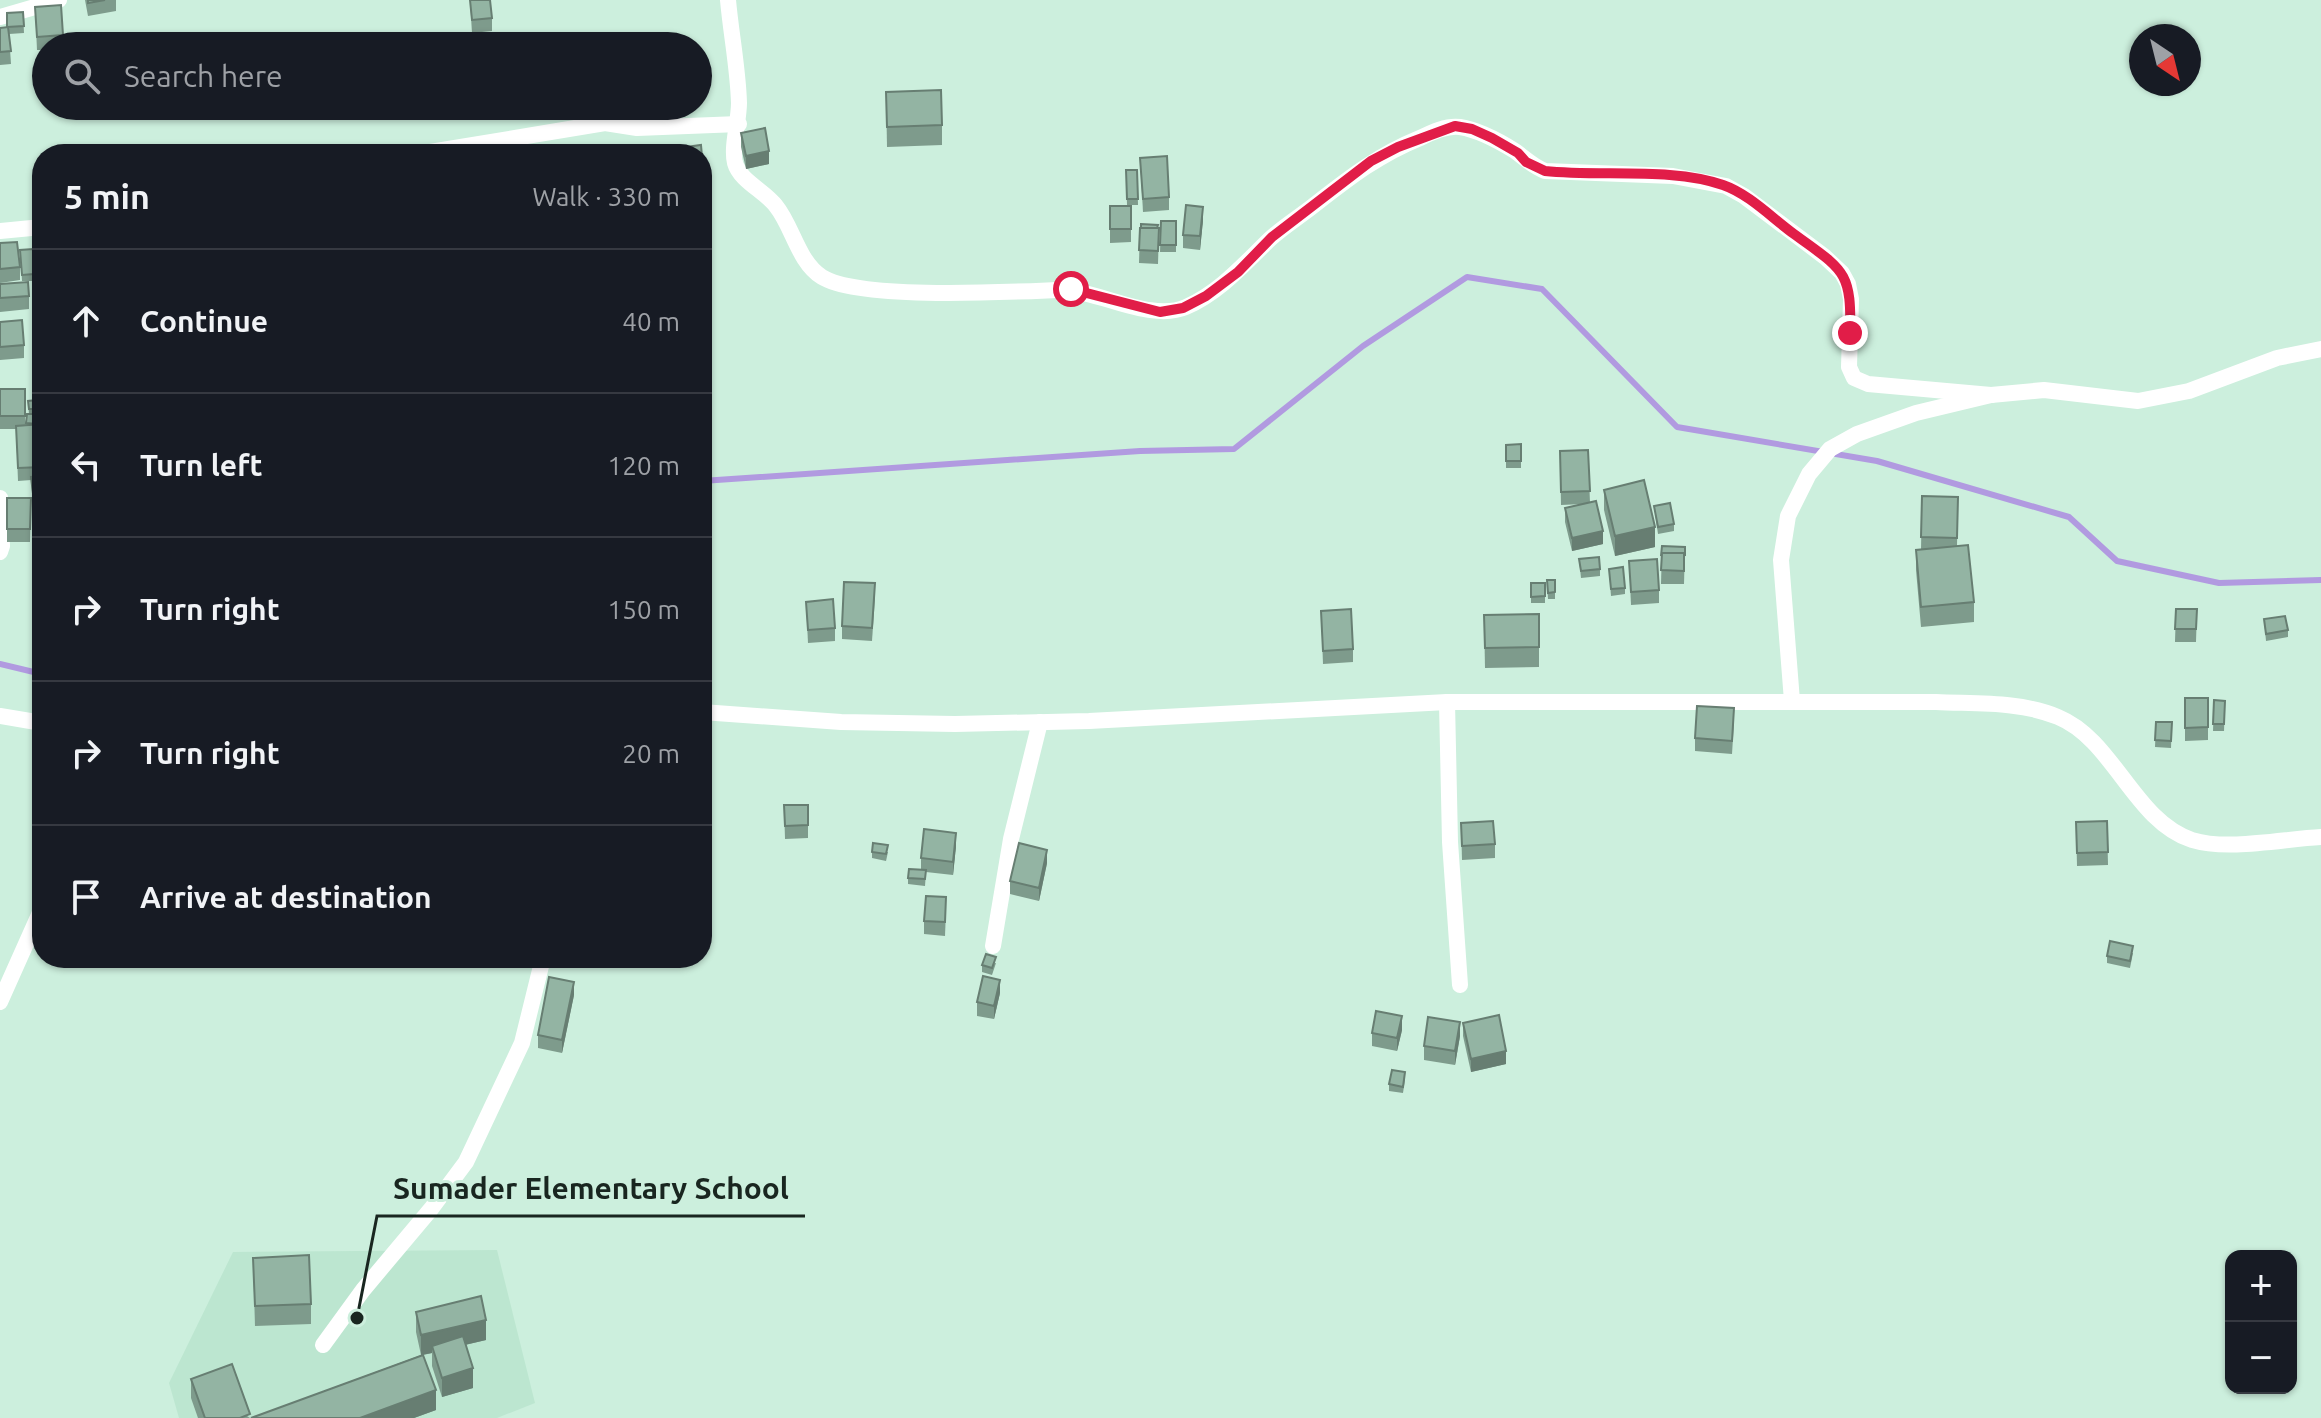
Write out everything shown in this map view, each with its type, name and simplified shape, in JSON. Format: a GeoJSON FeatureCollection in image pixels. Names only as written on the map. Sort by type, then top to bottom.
{"type":"FeatureCollection","features":[{"type":"Feature","properties":{"kind":"street"},"geometry":{"type":"LineString","coordinates":[[0,17],[59,0]]}},
{"type":"Feature","properties":{"kind":"street"},"geometry":{"type":"LineString","coordinates":[[728,0],[739,98],[739,124],[734,149],[739,171],[778,208],[810,265],[820,276],[837,283],[934,292],[1071,289],[1160,312],[1183,308],[1206,296],[1238,272],[1272,237],[1371,161],[1455,126],[1472,129],[1545,171],[1673,176],[1726,186],[1825,257],[1842,273],[1851,299],[1849,367],[1854,378],[1868,384],[1991,395]]}},
{"type":"Feature","properties":{"kind":"street"},"geometry":{"type":"LineString","coordinates":[[478,144],[605,123],[637,128],[739,124]]}},
{"type":"Feature","properties":{"kind":"street"},"geometry":{"type":"LineString","coordinates":[[0,231],[32,228]]}},
{"type":"Feature","properties":{"kind":"street"},"geometry":{"type":"LineString","coordinates":[[1792,701],[1781,560],[1788,516],[1809,474],[1830,449],[1857,434],[1916,413],[1991,395],[2044,390],[2138,401],[2189,391],[2277,358],[2321,349]]}},
{"type":"Feature","properties":{"kind":"street"},"geometry":{"type":"LineString","coordinates":[[0,498],[0,552]]}},
{"type":"Feature","properties":{"kind":"street"},"geometry":{"type":"LineString","coordinates":[[712,713],[841,722],[955,724],[1447,702],[1792,701],[2016,705],[2060,717],[2081,731],[2108,758],[2138,798],[2167,825],[2188,839],[2209,844],[2321,837]]}},
{"type":"Feature","properties":{"kind":"street"},"geometry":{"type":"LineString","coordinates":[[1447,702],[1450,842],[1460,985]]}},
{"type":"Feature","properties":{"kind":"street"},"geometry":{"type":"LineString","coordinates":[[0,716],[32,721]]}},
{"type":"Feature","properties":{"kind":"street"},"geometry":{"type":"LineString","coordinates":[[993,946],[1011,839],[1040,722]]}},
{"type":"Feature","properties":{"kind":"street"},"geometry":{"type":"LineString","coordinates":[[0,1002],[32,930]]}},
{"type":"Feature","properties":{"kind":"street"},"geometry":{"type":"LineString","coordinates":[[323,1345],[466,1162],[522,1043],[541,968]]}},
{"type":"Feature","properties":{"kind":"shaded area"},"geometry":{"type":"Polygon","coordinates":[[[497,1250],[535,1403],[497,1418],[179,1418],[169,1383],[233,1252],[497,1250]]]}},
{"type":"Feature","properties":{"kind":"building"},"geometry":{"type":"Polygon","coordinates":[[[470,0],[490,0],[492,18],[472,20],[470,0]]]}},
{"type":"Feature","properties":{"kind":"building"},"geometry":{"type":"Polygon","coordinates":[[[61,5],[63,32],[37,32],[35,7],[61,5]]]}},
{"type":"Feature","properties":{"kind":"building"},"geometry":{"type":"Polygon","coordinates":[[[23,12],[24,26],[7,27],[7,13],[23,12]]]}},
{"type":"Feature","properties":{"kind":"building"},"geometry":{"type":"Polygon","coordinates":[[[8,27],[11,51],[0,52],[0,28],[8,27]]]}},
{"type":"Feature","properties":{"kind":"building"},"geometry":{"type":"Polygon","coordinates":[[[941,90],[942,125],[887,127],[886,92],[941,90]]]}},
{"type":"Feature","properties":{"kind":"building"},"geometry":{"type":"Polygon","coordinates":[[[765,128],[769,151],[746,156],[741,133],[765,128]]]}},
{"type":"Feature","properties":{"kind":"building"},"geometry":{"type":"Polygon","coordinates":[[[1167,156],[1169,197],[1143,199],[1140,158],[1167,156]]]}},
{"type":"Feature","properties":{"kind":"building"},"geometry":{"type":"Polygon","coordinates":[[[1126,170],[1137,170],[1138,199],[1127,199],[1126,170]]]}},
{"type":"Feature","properties":{"kind":"building"},"geometry":{"type":"Polygon","coordinates":[[[1186,205],[1203,207],[1200,236],[1183,235],[1186,205]]]}},
{"type":"Feature","properties":{"kind":"building"},"geometry":{"type":"Polygon","coordinates":[[[1110,206],[1131,206],[1131,229],[1110,229],[1110,206]]]}},
{"type":"Feature","properties":{"kind":"building"},"geometry":{"type":"Polygon","coordinates":[[[1161,221],[1176,221],[1176,245],[1160,245],[1161,221]]]}},
{"type":"Feature","properties":{"kind":"building"},"geometry":{"type":"Polygon","coordinates":[[[1141,224],[1158,225],[1157,228],[1141,228],[1141,224]]]}},
{"type":"Feature","properties":{"kind":"building"},"geometry":{"type":"Polygon","coordinates":[[[1140,228],[1159,228],[1158,251],[1139,250],[1140,228]]]}},
{"type":"Feature","properties":{"kind":"building"},"geometry":{"type":"Polygon","coordinates":[[[17,242],[20,267],[0,269],[0,243],[17,242]]]}},
{"type":"Feature","properties":{"kind":"building"},"geometry":{"type":"Polygon","coordinates":[[[32,249],[32,274],[22,275],[20,250],[32,249]]]}},
{"type":"Feature","properties":{"kind":"building"},"geometry":{"type":"Polygon","coordinates":[[[28,282],[29,296],[0,298],[0,284],[28,282]]]}},
{"type":"Feature","properties":{"kind":"building"},"geometry":{"type":"Polygon","coordinates":[[[22,320],[24,345],[0,347],[0,322],[22,320]]]}},
{"type":"Feature","properties":{"kind":"building"},"geometry":{"type":"Polygon","coordinates":[[[0,389],[25,389],[25,416],[0,416],[0,389]]]}},
{"type":"Feature","properties":{"kind":"building"},"geometry":{"type":"Polygon","coordinates":[[[27,414],[32,414],[32,424],[26,423],[27,414]]]}},
{"type":"Feature","properties":{"kind":"building"},"geometry":{"type":"Polygon","coordinates":[[[32,425],[32,467],[18,468],[16,426],[32,425]]]}},
{"type":"Feature","properties":{"kind":"building"},"geometry":{"type":"Polygon","coordinates":[[[1521,444],[1521,461],[1506,461],[1506,445],[1521,444]]]}},
{"type":"Feature","properties":{"kind":"building"},"geometry":{"type":"Polygon","coordinates":[[[1588,450],[1590,491],[1561,492],[1560,451],[1588,450]]]}},
{"type":"Feature","properties":{"kind":"building"},"geometry":{"type":"Polygon","coordinates":[[[1644,480],[1655,527],[1615,536],[1604,490],[1644,480]]]}},
{"type":"Feature","properties":{"kind":"building"},"geometry":{"type":"Polygon","coordinates":[[[1922,496],[1958,497],[1957,538],[1921,537],[1922,496]]]}},
{"type":"Feature","properties":{"kind":"building"},"geometry":{"type":"Polygon","coordinates":[[[7,498],[31,498],[30,529],[7,529],[7,498]]]}},
{"type":"Feature","properties":{"kind":"building"},"geometry":{"type":"Polygon","coordinates":[[[1596,501],[1603,531],[1572,538],[1565,508],[1596,501]]]}},
{"type":"Feature","properties":{"kind":"building"},"geometry":{"type":"Polygon","coordinates":[[[1670,503],[1674,524],[1658,527],[1654,506],[1670,503]]]}},
{"type":"Feature","properties":{"kind":"building"},"geometry":{"type":"Polygon","coordinates":[[[1968,545],[1974,602],[1921,607],[1916,550],[1968,545]]]}},
{"type":"Feature","properties":{"kind":"building"},"geometry":{"type":"Polygon","coordinates":[[[1662,546],[1685,547],[1685,556],[1684,553],[1662,553],[1661,556],[1662,546]]]}},
{"type":"Feature","properties":{"kind":"building"},"geometry":{"type":"Polygon","coordinates":[[[1662,553],[1684,553],[1684,571],[1661,570],[1662,553]]]}},
{"type":"Feature","properties":{"kind":"building"},"geometry":{"type":"Polygon","coordinates":[[[1599,557],[1600,569],[1581,571],[1579,559],[1599,557]]]}},
{"type":"Feature","properties":{"kind":"building"},"geometry":{"type":"Polygon","coordinates":[[[1657,559],[1659,590],[1631,592],[1629,561],[1657,559]]]}},
{"type":"Feature","properties":{"kind":"building"},"geometry":{"type":"Polygon","coordinates":[[[1623,567],[1625,588],[1611,589],[1609,569],[1623,567]]]}},
{"type":"Feature","properties":{"kind":"building"},"geometry":{"type":"Polygon","coordinates":[[[1547,580],[1555,580],[1555,592],[1548,593],[1547,580]]]}},
{"type":"Feature","properties":{"kind":"building"},"geometry":{"type":"Polygon","coordinates":[[[844,582],[875,583],[872,628],[842,626],[844,582]]]}},
{"type":"Feature","properties":{"kind":"building"},"geometry":{"type":"Polygon","coordinates":[[[1531,583],[1545,583],[1545,596],[1531,597],[1531,583]]]}},
{"type":"Feature","properties":{"kind":"building"},"geometry":{"type":"Polygon","coordinates":[[[833,599],[835,628],[808,630],[806,602],[833,599]]]}},
{"type":"Feature","properties":{"kind":"building"},"geometry":{"type":"Polygon","coordinates":[[[1351,609],[1353,649],[1323,651],[1321,611],[1351,609]]]}},
{"type":"Feature","properties":{"kind":"building"},"geometry":{"type":"Polygon","coordinates":[[[2176,609],[2197,609],[2196,629],[2175,629],[2176,609]]]}},
{"type":"Feature","properties":{"kind":"building"},"geometry":{"type":"Polygon","coordinates":[[[1539,614],[1539,647],[1485,648],[1484,615],[1539,614]]]}},
{"type":"Feature","properties":{"kind":"building"},"geometry":{"type":"Polygon","coordinates":[[[2285,616],[2288,630],[2266,634],[2264,619],[2285,616]]]}},
{"type":"Feature","properties":{"kind":"building"},"geometry":{"type":"Polygon","coordinates":[[[2185,698],[2208,698],[2208,727],[2185,728],[2185,698]]]}},
{"type":"Feature","properties":{"kind":"building"},"geometry":{"type":"Polygon","coordinates":[[[2214,700],[2225,701],[2224,724],[2213,724],[2214,700]]]}},
{"type":"Feature","properties":{"kind":"building"},"geometry":{"type":"Polygon","coordinates":[[[1697,706],[1734,708],[1732,741],[1695,738],[1697,706]]]}},
{"type":"Feature","properties":{"kind":"building"},"geometry":{"type":"Polygon","coordinates":[[[2156,722],[2172,722],[2171,741],[2155,740],[2156,722]]]}},
{"type":"Feature","properties":{"kind":"building"},"geometry":{"type":"Polygon","coordinates":[[[784,805],[808,805],[808,825],[785,826],[784,805]]]}},
{"type":"Feature","properties":{"kind":"building"},"geometry":{"type":"Polygon","coordinates":[[[1493,821],[1495,844],[1462,846],[1461,823],[1493,821]]]}},
{"type":"Feature","properties":{"kind":"building"},"geometry":{"type":"Polygon","coordinates":[[[2107,821],[2108,852],[2077,853],[2076,822],[2107,821]]]}},
{"type":"Feature","properties":{"kind":"building"},"geometry":{"type":"Polygon","coordinates":[[[924,829],[956,833],[953,862],[921,858],[924,829]]]}},
{"type":"Feature","properties":{"kind":"building"},"geometry":{"type":"Polygon","coordinates":[[[873,843],[888,845],[886,854],[872,852],[873,843]]]}},
{"type":"Feature","properties":{"kind":"building"},"geometry":{"type":"Polygon","coordinates":[[[1019,843],[1047,850],[1039,888],[1010,881],[1019,843]]]}},
{"type":"Feature","properties":{"kind":"building"},"geometry":{"type":"Polygon","coordinates":[[[909,869],[926,870],[925,879],[908,878],[909,869]]]}},
{"type":"Feature","properties":{"kind":"building"},"geometry":{"type":"Polygon","coordinates":[[[926,896],[946,897],[945,922],[924,921],[926,896]]]}},
{"type":"Feature","properties":{"kind":"building"},"geometry":{"type":"Polygon","coordinates":[[[2110,941],[2133,946],[2130,961],[2107,956],[2110,941]]]}},
{"type":"Feature","properties":{"kind":"building"},"geometry":{"type":"Polygon","coordinates":[[[986,954],[996,957],[992,968],[982,965],[986,954]]]}},
{"type":"Feature","properties":{"kind":"building"},"geometry":{"type":"Polygon","coordinates":[[[983,976],[1000,980],[994,1006],[977,1002],[983,976]]]}},
{"type":"Feature","properties":{"kind":"building"},"geometry":{"type":"Polygon","coordinates":[[[549,977],[574,982],[562,1040],[538,1035],[549,977]]]}},
{"type":"Feature","properties":{"kind":"building"},"geometry":{"type":"Polygon","coordinates":[[[1376,1011],[1402,1016],[1397,1038],[1372,1033],[1376,1011]]]}},
{"type":"Feature","properties":{"kind":"building"},"geometry":{"type":"Polygon","coordinates":[[[1499,1015],[1506,1051],[1471,1059],[1463,1023],[1499,1015]]]}},
{"type":"Feature","properties":{"kind":"building"},"geometry":{"type":"Polygon","coordinates":[[[1428,1017],[1460,1022],[1455,1051],[1424,1046],[1428,1017]]]}},
{"type":"Feature","properties":{"kind":"building"},"geometry":{"type":"Polygon","coordinates":[[[1392,1070],[1405,1072],[1403,1087],[1389,1084],[1392,1070]]]}},
{"type":"Feature","properties":{"kind":"building"},"geometry":{"type":"Polygon","coordinates":[[[309,1255],[311,1304],[255,1306],[253,1258],[309,1255]]]}},
{"type":"Feature","properties":{"kind":"building"},"geometry":{"type":"Polygon","coordinates":[[[481,1296],[486,1320],[421,1335],[416,1312],[481,1296]]]}},
{"type":"Feature","properties":{"kind":"building"},"geometry":{"type":"Polygon","coordinates":[[[463,1336],[473,1368],[442,1378],[432,1346],[463,1336]]]}},
{"type":"Feature","properties":{"kind":"building"},"geometry":{"type":"Polygon","coordinates":[[[423,1355],[436,1390],[360,1418],[251,1418],[423,1355]]]}},
{"type":"Feature","properties":{"kind":"building"},"geometry":{"type":"Polygon","coordinates":[[[232,1364],[250,1414],[240,1418],[205,1418],[191,1379],[232,1364]]]}},
{"type":"Feature","properties":{"kind":"waterway"},"geometry":{"type":"LineString","coordinates":[[712,480],[1140,451],[1234,449],[1363,346],[1467,277],[1542,289],[1677,427],[1877,461],[2069,517],[2117,561],[2219,583],[2321,580]]}},
{"type":"Feature","properties":{"kind":"waterway"},"geometry":{"type":"LineString","coordinates":[[0,664],[32,672]]}},
{"type":"Feature","properties":{"kind":"place","name":"Sumader Elementary School"},"geometry":{"type":"Point","coordinates":[357,1318]}},
{"type":"Feature","properties":{"kind":"route"},"geometry":{"type":"LineString","coordinates":[[1071,289],[1160,312],[1183,308],[1206,296],[1238,272],[1272,237],[1371,161],[1398,147],[1455,126],[1492,138],[1518,153],[1534,167],[1545,171],[1673,176],[1726,186],[1744,196],[1842,273],[1851,299],[1850,333]]}}]}
